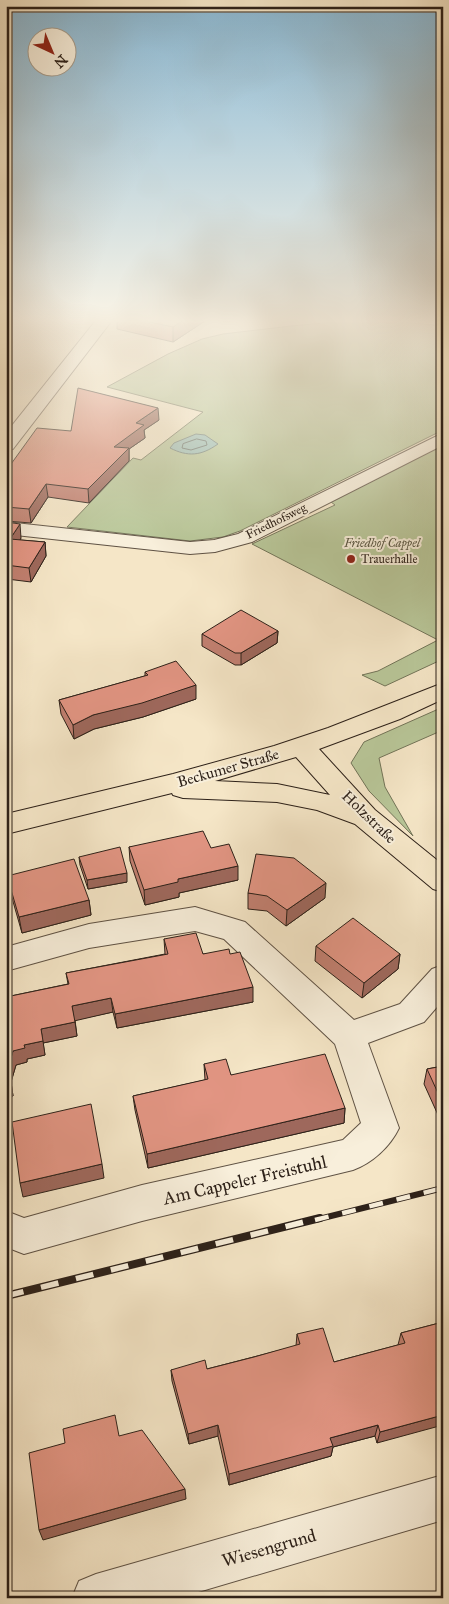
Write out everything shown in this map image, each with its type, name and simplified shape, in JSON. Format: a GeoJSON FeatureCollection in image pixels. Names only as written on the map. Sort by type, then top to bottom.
{"type":"FeatureCollection","features":[{"type":"Feature","properties":{"kind":"main road","name":"Beckumer Straße"},"geometry":{"type":"LineString","coordinates":[[6,824],[157,788],[262,760],[302,747],[443,690]]}},
{"type":"Feature","properties":{"kind":"main road","name":"Holzstraße"},"geometry":{"type":"LineString","coordinates":[[302,747],[365,817],[443,881]]}},
{"type":"Feature","properties":{"kind":"main road"},"geometry":{"type":"LineString","coordinates":[[157,788],[277,793],[321,802],[365,817]]}},
{"type":"Feature","properties":{"kind":"street"},"geometry":{"type":"LineString","coordinates":[[6,445],[46,394]]}},
{"type":"Feature","properties":{"kind":"street","name":"Friedhofsweg"},"geometry":{"type":"LineString","coordinates":[[6,528],[143,544],[190,548],[215,546],[245,538],[443,438]]}},
{"type":"Feature","properties":{"kind":"street","name":"Am Cappeler Freistuhl"},"geometry":{"type":"LineString","coordinates":[[6,959],[89,936],[195,919],[234,930],[349,1036],[381,1128],[353,1154],[142,1203],[24,1236],[6,1229]]}},
{"type":"Feature","properties":{"kind":"street"},"geometry":{"type":"LineString","coordinates":[[349,1036],[412,1013],[443,978]]}},
{"type":"Feature","properties":{"kind":"street","name":"Wiesengrund"},"geometry":{"type":"LineString","coordinates":[[96,1598],[443,1497]]}},
{"type":"Feature","properties":{"kind":"green space"},"geometry":{"type":"Polygon","coordinates":[[[133,394],[443,394],[443,430],[240,531],[223,537],[190,541],[67,527],[133,458],[141,460],[203,412],[133,394]]]}},
{"type":"Feature","properties":{"kind":"green space","name":"Friedhof Cappel"},"geometry":{"type":"Polygon","coordinates":[[[443,445],[443,659],[385,686],[362,675],[378,671],[438,640],[252,544],[335,505],[331,502],[443,445]]]}},
{"type":"Feature","properties":{"kind":"green space"},"geometry":{"type":"Polygon","coordinates":[[[443,707],[443,730],[379,758],[385,787],[413,836],[369,791],[351,763],[364,742],[443,707]]]}},
{"type":"Feature","properties":{"kind":"water"},"geometry":{"type":"Polygon","coordinates":[[[196,434],[205,435],[218,444],[206,451],[194,454],[183,453],[170,448],[174,443],[196,434]]]}},
{"type":"Feature","properties":{"kind":"building"},"geometry":{"type":"Polygon","coordinates":[[[77,394],[101,394],[158,408],[136,423],[144,425],[114,447],[129,448],[88,489],[46,484],[29,509],[6,507],[6,471],[37,428],[71,431],[77,394]]]}},
{"type":"Feature","properties":{"kind":"building"},"geometry":{"type":"Polygon","coordinates":[[[6,522],[20,524],[10,539],[45,542],[29,568],[6,565],[6,522]]]}},
{"type":"Feature","properties":{"kind":"building"},"geometry":{"type":"Polygon","coordinates":[[[241,610],[278,631],[241,653],[235,653],[202,634],[241,610]]]}},
{"type":"Feature","properties":{"kind":"building"},"geometry":{"type":"Polygon","coordinates":[[[176,661],[196,685],[142,703],[93,715],[73,725],[59,700],[148,675],[145,672],[176,661]]]}},
{"type":"Feature","properties":{"kind":"building"},"geometry":{"type":"Polygon","coordinates":[[[203,831],[211,848],[229,844],[238,866],[178,879],[178,882],[144,890],[129,847],[203,831]]]}},
{"type":"Feature","properties":{"kind":"building"},"geometry":{"type":"Polygon","coordinates":[[[120,847],[127,873],[87,880],[79,857],[120,847]]]}},
{"type":"Feature","properties":{"kind":"building"},"geometry":{"type":"Polygon","coordinates":[[[256,854],[294,858],[326,883],[287,910],[267,896],[248,893],[256,854]]]}},
{"type":"Feature","properties":{"kind":"building"},"geometry":{"type":"Polygon","coordinates":[[[74,859],[89,900],[19,917],[7,876],[74,859]]]}},
{"type":"Feature","properties":{"kind":"building"},"geometry":{"type":"Polygon","coordinates":[[[353,918],[400,954],[364,983],[316,946],[353,918]]]}},
{"type":"Feature","properties":{"kind":"building"},"geometry":{"type":"Polygon","coordinates":[[[196,933],[203,954],[229,949],[230,954],[240,952],[253,987],[115,1014],[111,998],[72,1006],[75,1022],[41,1029],[43,1041],[24,1045],[25,1048],[13,1051],[8,1068],[10,1082],[6,1083],[6,997],[69,984],[66,973],[168,954],[164,939],[196,933]]]}},
{"type":"Feature","properties":{"kind":"building"},"geometry":{"type":"Polygon","coordinates":[[[325,1054],[345,1108],[147,1154],[133,1096],[208,1079],[204,1064],[226,1059],[231,1075],[325,1054]]]}},
{"type":"Feature","properties":{"kind":"building"},"geometry":{"type":"Polygon","coordinates":[[[443,1066],[443,1104],[427,1069],[443,1066]]]}},
{"type":"Feature","properties":{"kind":"building"},"geometry":{"type":"Polygon","coordinates":[[[91,1104],[102,1164],[20,1183],[12,1122],[91,1104]]]}},
{"type":"Feature","properties":{"kind":"building"},"geometry":{"type":"Polygon","coordinates":[[[443,1322],[443,1415],[380,1432],[378,1425],[330,1438],[333,1446],[229,1474],[218,1425],[188,1434],[171,1370],[205,1360],[207,1369],[254,1357],[300,1344],[297,1334],[323,1328],[334,1362],[405,1343],[401,1333],[443,1322]]]}},
{"type":"Feature","properties":{"kind":"building"},"geometry":{"type":"Polygon","coordinates":[[[115,1415],[119,1436],[142,1430],[185,1489],[39,1530],[29,1453],[65,1443],[63,1429],[115,1415]]]}},
{"type":"Feature","properties":{"kind":"railway"},"geometry":{"type":"LineString","coordinates":[[315,1220],[443,1188]]}},
{"type":"Feature","properties":{"kind":"railway"},"geometry":{"type":"LineString","coordinates":[[6,1296],[320,1218]]}},
{"type":"Feature","properties":{"kind":"place","name":"Trauerhalle"},"geometry":{"type":"Point","coordinates":[351,559]}}]}
